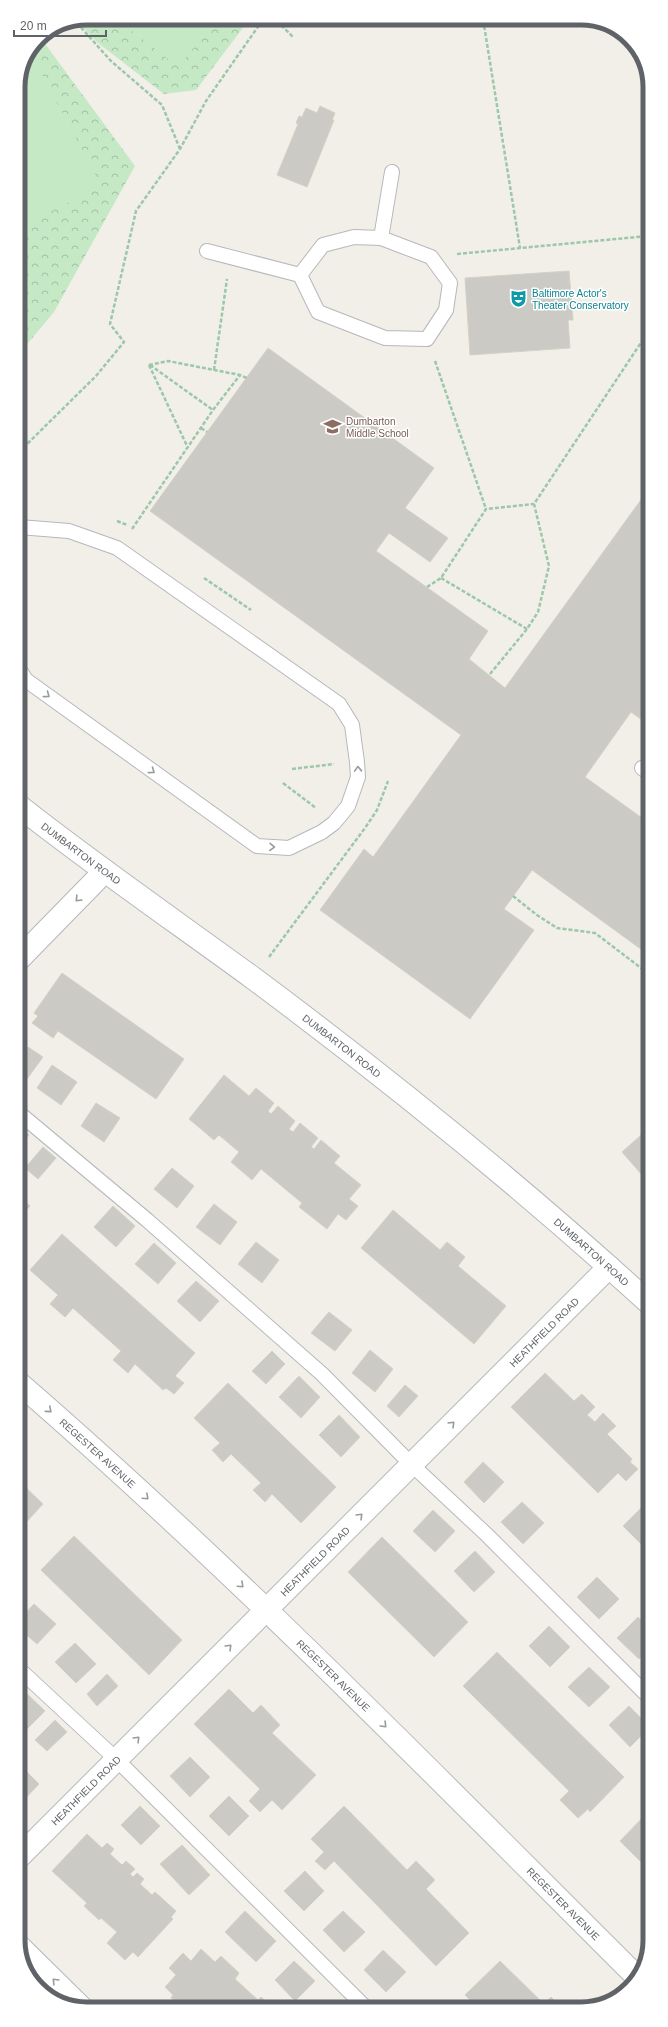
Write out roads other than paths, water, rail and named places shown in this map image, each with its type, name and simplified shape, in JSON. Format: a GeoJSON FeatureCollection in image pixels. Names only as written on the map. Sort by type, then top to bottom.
{"type":"FeatureCollection","features":[{"type":"Feature","properties":{"kind":"street","name":"DUMBARTON ROAD"},"geometry":{"type":"LineString","coordinates":[[25,811],[105,871],[253,978],[409,1098],[609,1267],[643,1298]]}},
{"type":"Feature","properties":{"kind":"street"},"geometry":{"type":"LineString","coordinates":[[25,953],[105,871]]}},
{"type":"Feature","properties":{"kind":"street","name":"HEATHFIELD ROAD"},"geometry":{"type":"LineString","coordinates":[[25,1851],[609,1267]]}},
{"type":"Feature","properties":{"kind":"street","name":"REGESTER AVENUE"},"geometry":{"type":"LineString","coordinates":[[25,1388],[88,1443],[266,1609],[633,1973]]}},
{"type":"Feature","properties":{"kind":"street"},"geometry":{"type":"LineString","coordinates":[[27,1954],[74,2001]]}},
{"type":"Feature","properties":{"kind":"lane"},"geometry":{"type":"LineString","coordinates":[[381,238],[392,172]]}},
{"type":"Feature","properties":{"kind":"lane"},"geometry":{"type":"LineString","coordinates":[[207,251],[300,276],[318,312],[385,338],[427,338],[446,310],[450,283],[430,256],[381,238],[354,237],[323,245],[300,276]]}},
{"type":"Feature","properties":{"kind":"lane"},"geometry":{"type":"LineString","coordinates":[[25,527],[69,531],[117,548],[339,704],[352,725],[358,762],[358,777],[348,806],[334,823],[322,832],[289,848],[257,846],[25,678]]}},
{"type":"Feature","properties":{"kind":"lane"},"geometry":{"type":"LineString","coordinates":[[25,1118],[147,1220],[322,1374],[411,1464],[487,1535],[643,1691]]}},
{"type":"Feature","properties":{"kind":"lane"},"geometry":{"type":"LineString","coordinates":[[25,1675],[116,1759],[360,2002]]}},
{"type":"Feature","properties":{"kind":"place","name":"Baltimore Actor's Theater Conservatory"},"geometry":{"type":"Point","coordinates":[519,299]}},
{"type":"Feature","properties":{"kind":"place","name":"Dumbarton Middle School"},"geometry":{"type":"Point","coordinates":[333,427]}}]}
